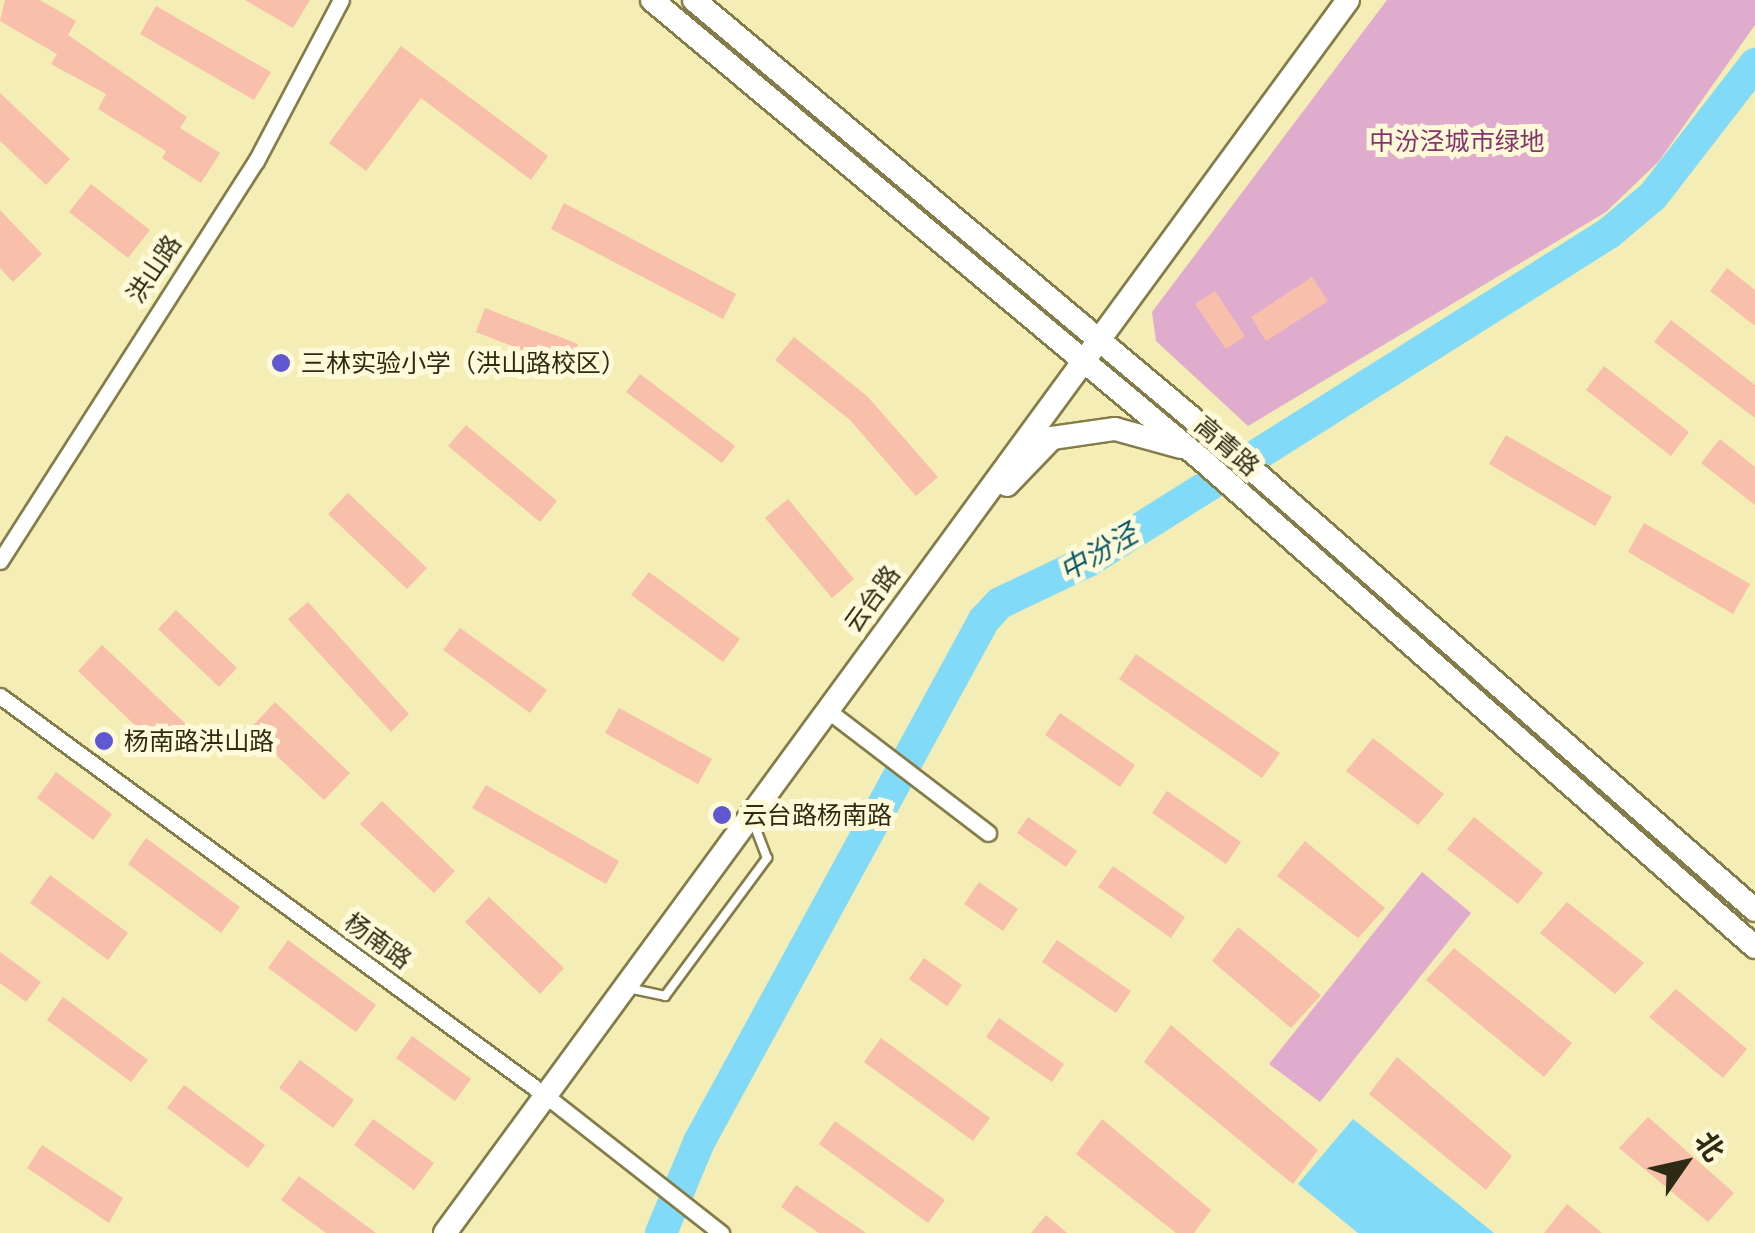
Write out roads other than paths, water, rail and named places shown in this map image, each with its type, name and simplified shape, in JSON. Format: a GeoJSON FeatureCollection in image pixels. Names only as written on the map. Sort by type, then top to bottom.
{"type":"FeatureCollection","features":[{"type":"Feature","properties":{"kind":"main road","name":"高青路"},"geometry":{"type":"LineString","coordinates":[[652,0],[1195,454],[1755,947]]}},
{"type":"Feature","properties":{"kind":"main road","name":"高青路"},"geometry":{"type":"LineString","coordinates":[[694,0],[1224,444],[1755,910]]}},
{"type":"Feature","properties":{"kind":"main road","name":"云台路"},"geometry":{"type":"LineString","coordinates":[[445,1233],[1097,336],[1348,0]]}},
{"type":"Feature","properties":{"kind":"main road"},"geometry":{"type":"LineString","coordinates":[[965,517],[992,503],[1052,438],[1115,429],[1195,454]]}},
{"type":"Feature","properties":{"kind":"street","name":"洪山路"},"geometry":{"type":"LineString","coordinates":[[0,561],[256,161],[341,0]]}},
{"type":"Feature","properties":{"kind":"street","name":"杨南路"},"geometry":{"type":"LineString","coordinates":[[0,696],[545,1095],[721,1233]]}},
{"type":"Feature","properties":{"kind":"street"},"geometry":{"type":"LineString","coordinates":[[826,709],[928,781],[988,833]]}},
{"type":"Feature","properties":{"kind":"lane"},"geometry":{"type":"LineString","coordinates":[[624,987],[666,996],[760,868],[767,858],[750,814]]}},
{"type":"Feature","properties":{"kind":"water"},"geometry":{"type":"Polygon","coordinates":[[[1353,1119],[1494,1233],[1358,1233],[1298,1184],[1353,1119]]]}},
{"type":"Feature","properties":{"kind":"waterway","name":"中汾泾"},"geometry":{"type":"LineString","coordinates":[[661,1233],[699,1142],[984,620],[1000,603],[1090,560],[1609,233],[1653,196],[1755,64]]}},
{"type":"Feature","properties":{"kind":"place","name":"三林实验小学（洪山路校区）"},"geometry":{"type":"Point","coordinates":[281,363]}},
{"type":"Feature","properties":{"kind":"place","name":"杨南路洪山路"},"geometry":{"type":"Point","coordinates":[104,741]}},
{"type":"Feature","properties":{"kind":"place","name":"云台路杨南路"},"geometry":{"type":"Point","coordinates":[722,815]}},
{"type":"Feature","properties":{"kind":"park label","name":"中汾泾城市绿地"},"geometry":{"type":"Point","coordinates":[1457,141]}}]}
